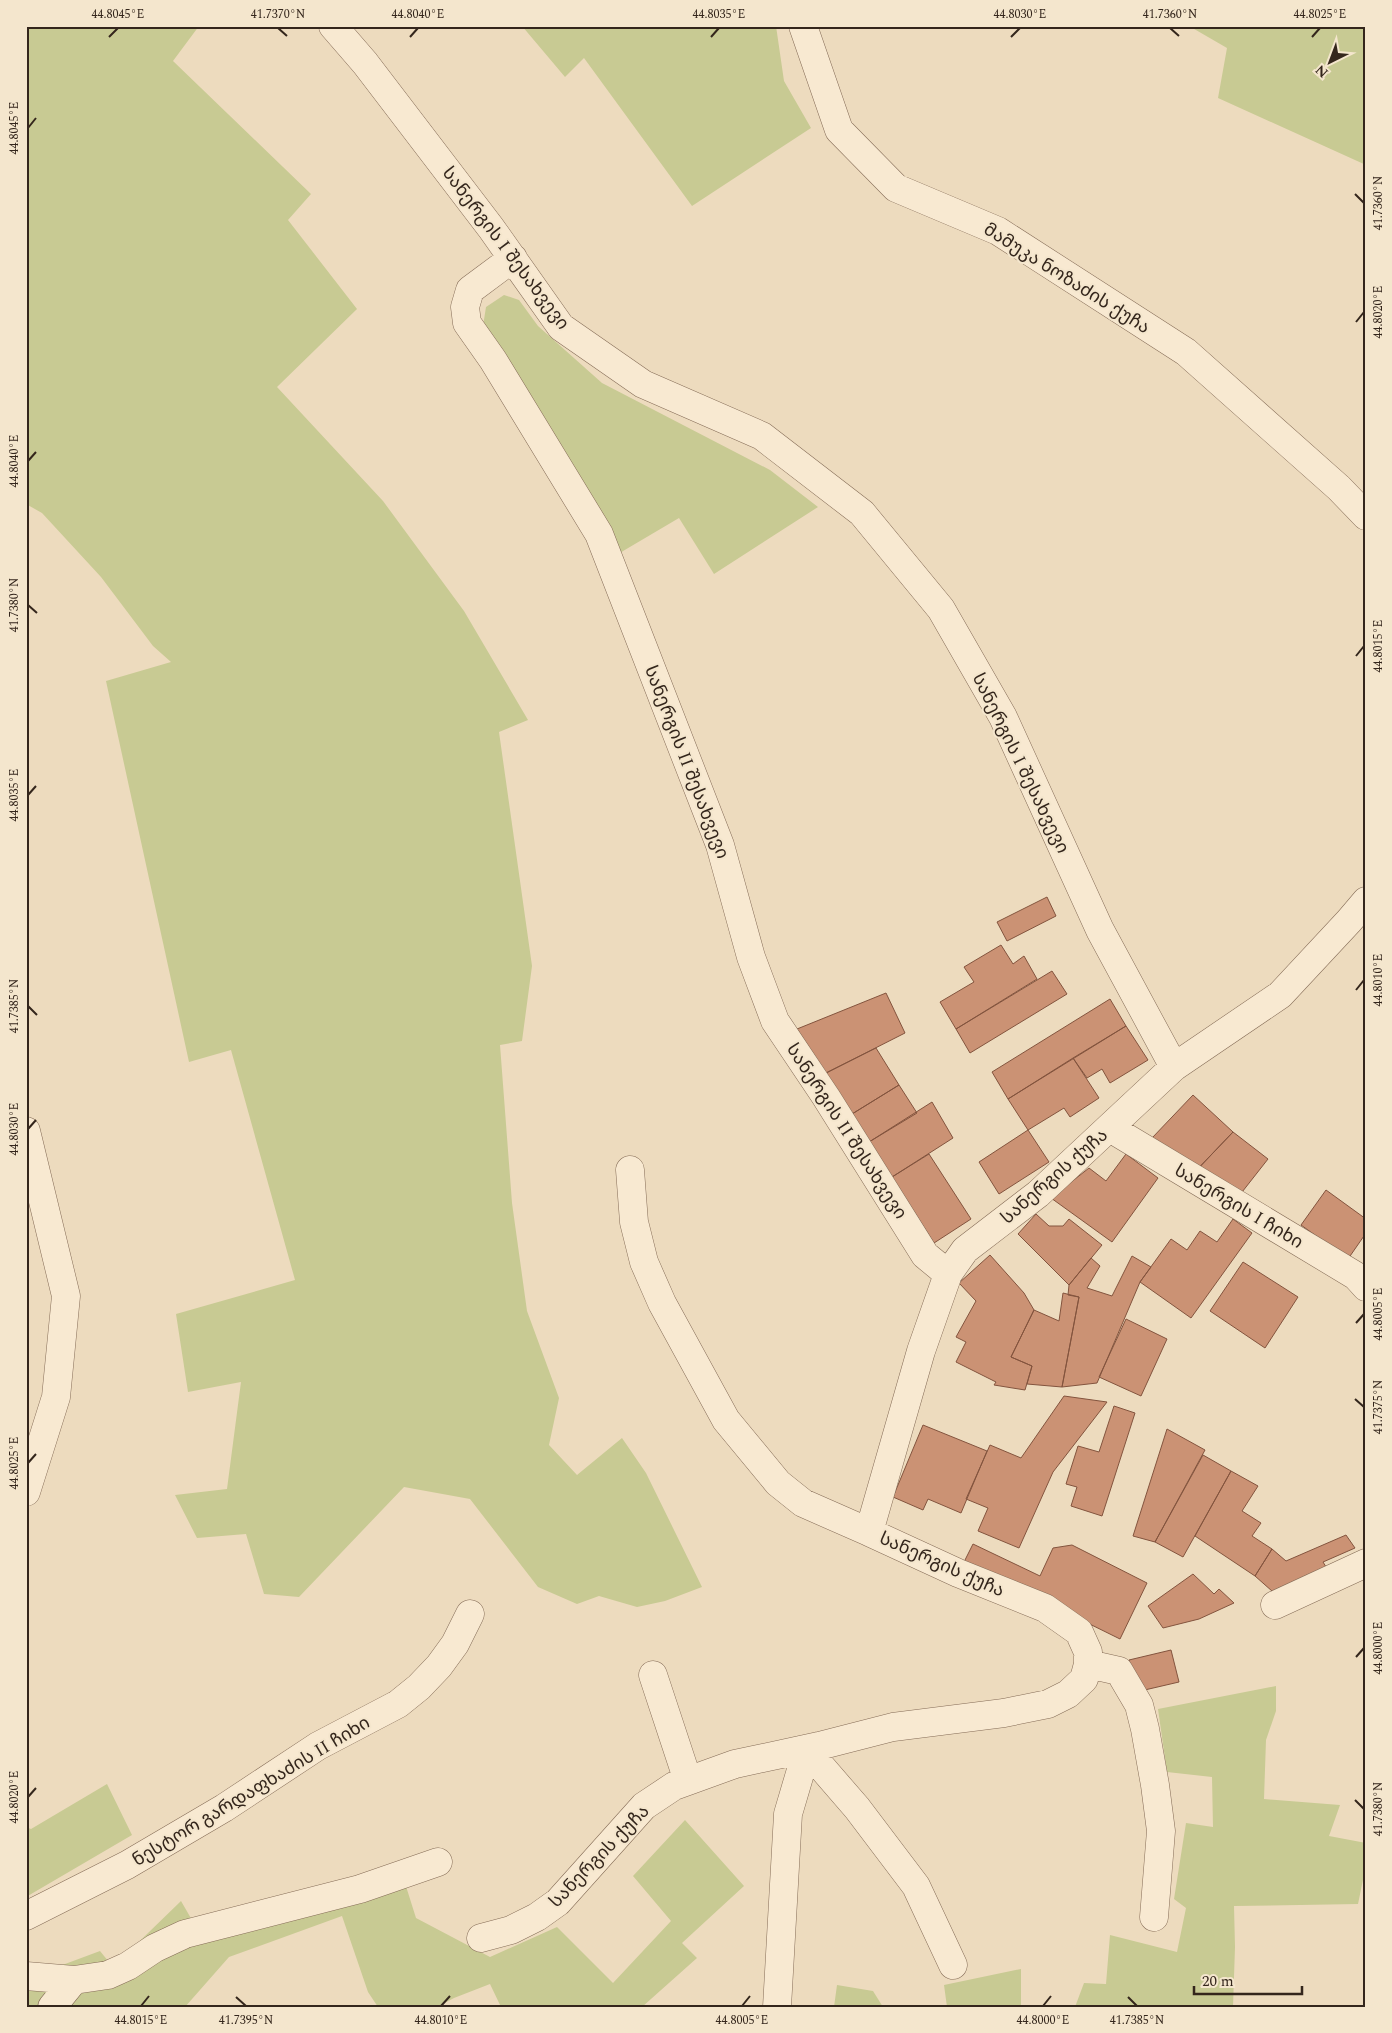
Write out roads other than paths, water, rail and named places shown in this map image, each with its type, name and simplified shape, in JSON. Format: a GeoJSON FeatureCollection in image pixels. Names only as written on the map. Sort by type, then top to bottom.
{"type":"FeatureCollection","features":[{"type":"Feature","properties":{"kind":"street","name":"სანერგის I შესახვევი"},"geometry":{"type":"LineString","coordinates":[[333,26],[365,63],[513,258],[561,327],[643,384],[762,436],[862,513],[941,609],[1003,717],[1100,930],[1174,1067]]}},
{"type":"Feature","properties":{"kind":"street","name":"მამუკა ნოზაძის ქუჩა"},"geometry":{"type":"LineString","coordinates":[[803,26],[839,130],[896,188],[998,231],[1186,352],[1339,488],[1366,516]]}},
{"type":"Feature","properties":{"kind":"street","name":"სანერგის II შესახვევი"},"geometry":{"type":"LineString","coordinates":[[513,258],[470,290],[465,307],[467,323],[493,360],[599,534],[720,845],[752,957],[775,1021],[836,1113],[925,1255],[948,1274]]}},
{"type":"Feature","properties":{"kind":"street","name":"სანერგის ქუჩა"},"geometry":{"type":"LineString","coordinates":[[481,1938],[511,1930],[537,1917],[558,1902],[644,1806],[674,1786],[735,1764],[815,1751],[893,1727],[1004,1713],[1048,1704],[1068,1694],[1084,1679],[1088,1664],[1088,1652],[1079,1632],[1045,1608],[958,1573],[869,1532],[921,1351],[948,1274],[965,1250],[1038,1194],[1174,1067],[1280,995],[1349,922],[1366,901]]}},
{"type":"Feature","properties":{"kind":"street","name":"სანერგის I ჩიხი"},"geometry":{"type":"LineString","coordinates":[[1110,1128],[1347,1271],[1366,1287]]}},
{"type":"Feature","properties":{"kind":"street"},"geometry":{"type":"LineString","coordinates":[[26,1131],[66,1296],[56,1397],[26,1492]]}},
{"type":"Feature","properties":{"kind":"street"},"geometry":{"type":"LineString","coordinates":[[630,1170],[634,1222],[644,1262],[662,1303],[726,1420],[778,1483],[803,1503],[869,1532]]}},
{"type":"Feature","properties":{"kind":"street"},"geometry":{"type":"LineString","coordinates":[[1275,1605],[1366,1563]]}},
{"type":"Feature","properties":{"kind":"street","name":"ნესტორ გარდაფხაძის II ჩიხი"},"geometry":{"type":"LineString","coordinates":[[26,1916],[127,1866],[224,1808],[318,1746],[398,1704],[419,1687],[439,1666],[456,1644],[470,1614]]}},
{"type":"Feature","properties":{"kind":"street"},"geometry":{"type":"LineString","coordinates":[[1088,1664],[1119,1671],[1138,1705],[1145,1728],[1155,1785],[1160,1830],[1154,1917]]}},
{"type":"Feature","properties":{"kind":"street"},"geometry":{"type":"LineString","coordinates":[[653,1676],[688,1781]]}},
{"type":"Feature","properties":{"kind":"street"},"geometry":{"type":"LineString","coordinates":[[776,2007],[788,1814],[801,1770],[815,1751],[916,1886],[953,1965]]}},
{"type":"Feature","properties":{"kind":"street"},"geometry":{"type":"LineString","coordinates":[[26,1976],[74,1980],[108,1975],[128,1966],[155,1948],[185,1934],[360,1889],[438,1862]]}},
{"type":"Feature","properties":{"kind":"street"},"geometry":{"type":"LineString","coordinates":[[52,2007],[74,1980]]}}]}
